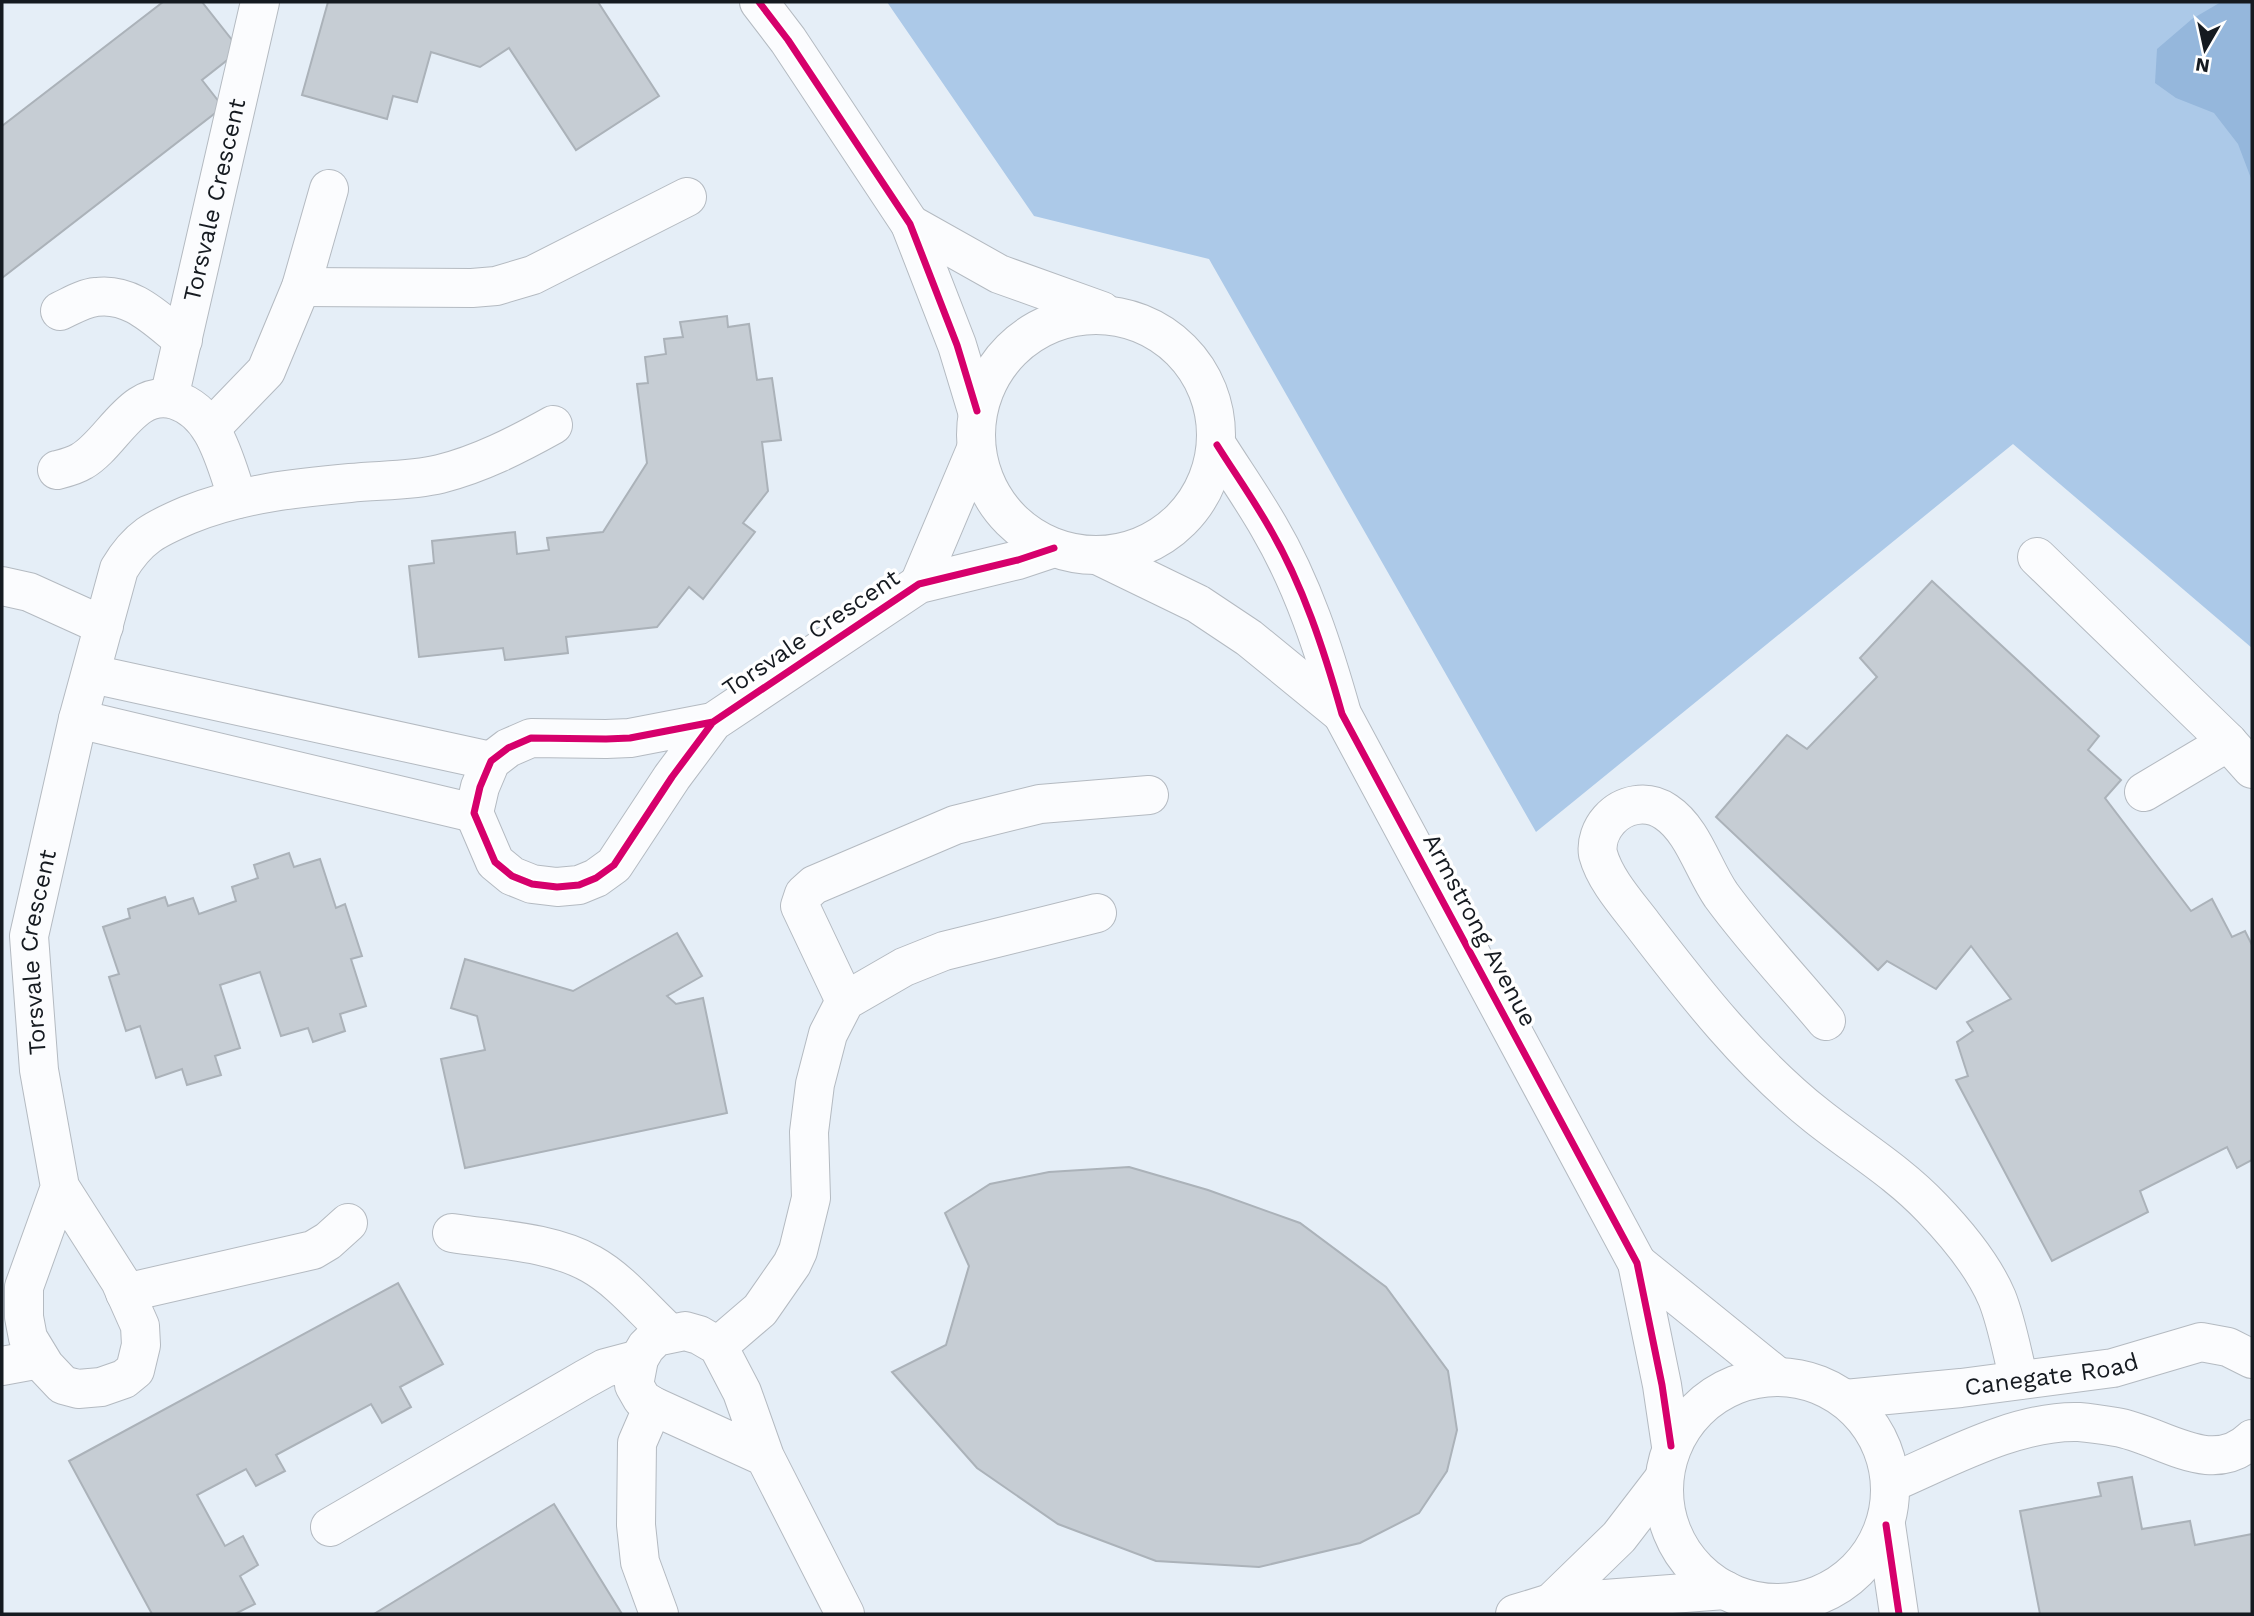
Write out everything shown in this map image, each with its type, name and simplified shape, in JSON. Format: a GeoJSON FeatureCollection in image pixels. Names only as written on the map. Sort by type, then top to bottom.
{"type":"FeatureCollection","features":[{"type":"Feature","properties":{"kind":"street","name":"Torsvale Crescent"},"geometry":{"type":"LineString","coordinates":[[169,398],[260,2]]}},
{"type":"Feature","properties":{"kind":"street","name":"Armstrong Avenue"},"geometry":{"type":"LineString","coordinates":[[759,2],[788,40],[910,224],[957,345],[977,411]]}},
{"type":"Feature","properties":{"kind":"street","name":"Armstrong Avenue"},"geometry":{"type":"LineString","coordinates":[[767,2],[788,40]]}},
{"type":"Feature","properties":{"kind":"street"},"geometry":{"type":"LineString","coordinates":[[211,428],[267,371],[301,287],[329,189]]}},
{"type":"Feature","properties":{"kind":"street"},"geometry":{"type":"LineString","coordinates":[[301,287],[496,286],[533,275],[687,197]]}},
{"type":"Feature","properties":{"kind":"street","name":"Armstrong Avenue"},"geometry":{"type":"LineString","coordinates":[[910,224],[999,274],[1140,323],[1163,334],[1183,351],[1199,371],[1210,394],[1216,419],[1212,470],[1202,493],[1187,514],[1168,531],[1122,552],[1097,555],[1054,548],[1031,536],[1010,519],[994,498],[982,474],[976,449],[977,411],[985,387],[998,364],[1016,344],[1038,329],[1062,319],[1088,315],[1115,316]]}},
{"type":"Feature","properties":{"kind":"street"},"geometry":{"type":"LineString","coordinates":[[60,311],[93,297],[118,297],[139,306],[183,340]]}},
{"type":"Feature","properties":{"kind":"street"},"geometry":{"type":"LineString","coordinates":[[57,470],[83,461],[143,402],[159,397],[169,398],[187,403],[211,428],[238,499]]}},
{"type":"Feature","properties":{"kind":"street","name":"Torsvale Crescent"},"geometry":{"type":"LineString","coordinates":[[60,1187],[24,1287],[24,1317],[28,1338],[40,1359],[63,1385],[78,1389],[101,1387],[124,1379],[135,1370],[141,1345],[140,1326],[120,1281],[60,1187],[39,1070],[29,936],[78,719],[119,569],[141,539],[175,521],[238,499],[261,493],[440,474],[480,461],[553,425]]}},
{"type":"Feature","properties":{"kind":"street","name":"Armstrong Avenue"},"geometry":{"type":"LineString","coordinates":[[1216,445],[1270,529],[1295,580],[1324,650],[1342,714],[1637,1263],[1662,1385],[1670,1526],[1683,1552],[1701,1574],[1755,1602]]}},
{"type":"Feature","properties":{"kind":"street","name":"Torsvale Crescent"},"geometry":{"type":"LineString","coordinates":[[919,583],[976,449]]}},
{"type":"Feature","properties":{"kind":"street","name":"Torsvale Crescent"},"geometry":{"type":"LineString","coordinates":[[474,813],[495,862],[512,876],[531,884],[558,887],[587,882],[614,865],[672,777],[713,722],[919,583],[1018,560],[1054,548]]}},
{"type":"Feature","properties":{"kind":"street","name":"Armstrong Avenue"},"geometry":{"type":"LineString","coordinates":[[1097,555],[1198,604],[1249,638],[1342,714]]}},
{"type":"Feature","properties":{"kind":"street"},"geometry":{"type":"LineString","coordinates":[[2037,557],[2240,755],[2144,792]]}},
{"type":"Feature","properties":{"kind":"street"},"geometry":{"type":"LineString","coordinates":[[2,586],[29,592],[104,626]]}},
{"type":"Feature","properties":{"kind":"street"},"geometry":{"type":"LineString","coordinates":[[78,719],[474,813],[480,787],[491,761],[92,674]]}},
{"type":"Feature","properties":{"kind":"street","name":"Torsvale Crescent"},"geometry":{"type":"LineString","coordinates":[[491,761],[508,748],[531,737],[606,740],[713,722]]}},
{"type":"Feature","properties":{"kind":"street"},"geometry":{"type":"LineString","coordinates":[[845,1001],[800,906],[804,894],[814,885],[956,825],[1040,804],[1149,795]]}},
{"type":"Feature","properties":{"kind":"street"},"geometry":{"type":"LineString","coordinates":[[1826,1021],[1721,894],[1680,824],[1665,812],[1642,804],[1615,813],[1601,830],[1598,851],[1604,869],[1616,889],[1692,989],[1760,1065],[1816,1115],[1880,1161],[1932,1208],[1975,1259],[1997,1299],[2019,1380]]}},
{"type":"Feature","properties":{"kind":"street"},"geometry":{"type":"LineString","coordinates":[[718,1346],[760,1310],[792,1264],[797,1251],[811,1198],[809,1132],[815,1084],[828,1034],[845,1001],[881,979],[944,951],[1097,913]]}},
{"type":"Feature","properties":{"kind":"street"},"geometry":{"type":"LineString","coordinates":[[125,1293],[313,1250],[348,1223]]}},
{"type":"Feature","properties":{"kind":"street"},"geometry":{"type":"LineString","coordinates":[[452,1233],[545,1248],[590,1264],[606,1275],[669,1332]]}},
{"type":"Feature","properties":{"kind":"street","name":"Armstrong Avenue"},"geometry":{"type":"LineString","coordinates":[[1637,1263],[1778,1377]]}},
{"type":"Feature","properties":{"kind":"street"},"geometry":{"type":"LineString","coordinates":[[765,1457],[642,1399],[634,1385],[639,1359],[656,1337],[669,1332],[692,1333],[718,1346],[742,1392],[765,1457],[845,1614]]}},
{"type":"Feature","properties":{"kind":"street","name":"Canegate Road"},"geometry":{"type":"LineString","coordinates":[[1845,1399],[1961,1388],[2113,1368],[2201,1342],[2228,1347],[2252,1359]]}},
{"type":"Feature","properties":{"kind":"street"},"geometry":{"type":"LineString","coordinates":[[2,1366],[40,1359]]}},
{"type":"Feature","properties":{"kind":"street"},"geometry":{"type":"LineString","coordinates":[[330,1527],[605,1368],[639,1359]]}},
{"type":"Feature","properties":{"kind":"street"},"geometry":{"type":"LineString","coordinates":[[1550,1604],[1619,1537],[1666,1463],[1686,1422],[1711,1397],[1743,1382],[1778,1377],[1814,1382],[1845,1399],[1869,1422],[1885,1451],[1891,1483],[1886,1525],[1899,1614]]}},
{"type":"Feature","properties":{"kind":"street"},"geometry":{"type":"LineString","coordinates":[[653,1406],[637,1443],[636,1525],[640,1562],[659,1614]]}},
{"type":"Feature","properties":{"kind":"street","name":"Canegate Road"},"geometry":{"type":"LineString","coordinates":[[1891,1483],[1998,1436],[2042,1425],[2078,1422],[2121,1428],[2187,1452],[2218,1456],[2244,1447],[2252,1439]]}},
{"type":"Feature","properties":{"kind":"street"},"geometry":{"type":"LineString","coordinates":[[1515,1614],[1550,1604],[1792,1602],[1823,1594],[1851,1577],[1872,1553],[1886,1525]]}},
{"type":"Feature","properties":{"kind":"shaded area"},"geometry":{"type":"Polygon","coordinates":[[[887,2],[2252,2],[2252,648],[2013,444],[1536,832],[1209,259],[1034,216],[887,2]]]}},
{"type":"Feature","properties":{"kind":"shaded area"},"geometry":{"type":"Polygon","coordinates":[[[2221,2],[2252,2],[2252,181],[2238,144],[2214,113],[2176,98],[2155,83],[2157,49],[2192,19],[2221,2]]]}},
{"type":"Feature","properties":{"kind":"building"},"geometry":{"type":"Polygon","coordinates":[[[163,2],[202,2],[240,50],[202,80],[223,107],[2,278],[2,126],[163,2]]]}},
{"type":"Feature","properties":{"kind":"building"},"geometry":{"type":"Polygon","coordinates":[[[328,2],[598,2],[659,96],[576,150],[509,48],[480,67],[431,52],[417,102],[393,96],[387,119],[302,95],[328,2]]]}},
{"type":"Feature","properties":{"kind":"building"},"geometry":{"type":"Polygon","coordinates":[[[727,316],[728,327],[749,324],[757,380],[772,378],[781,440],[762,442],[768,491],[743,523],[755,532],[703,599],[689,587],[657,627],[566,637],[568,653],[505,660],[503,648],[419,657],[409,566],[434,563],[432,541],[515,532],[517,554],[549,550],[547,538],[603,532],[647,463],[637,384],[648,383],[645,357],[666,354],[664,339],[683,337],[680,322],[727,316]]]}},
{"type":"Feature","properties":{"kind":"building"},"geometry":{"type":"Polygon","coordinates":[[[1932,581],[2099,736],[2088,750],[2121,780],[2105,798],[2191,911],[2212,899],[2232,937],[2245,931],[2252,945],[2252,1160],[2237,1168],[2227,1147],[2140,1191],[2148,1212],[2052,1261],[1956,1080],[1968,1076],[1957,1042],[1973,1031],[1967,1022],[2011,999],[1971,946],[1936,989],[1887,961],[1878,970],[1716,817],[1787,735],[1807,749],[1877,677],[1860,658],[1932,581]]]}},
{"type":"Feature","properties":{"kind":"building"},"geometry":{"type":"Polygon","coordinates":[[[289,853],[294,867],[320,859],[336,908],[345,904],[362,956],[351,959],[366,1006],[340,1014],[345,1031],[313,1042],[308,1028],[281,1036],[260,972],[220,985],[240,1048],[215,1056],[221,1075],[187,1085],[182,1069],[156,1078],[140,1026],[126,1031],[109,977],[119,974],[103,927],[130,918],[128,909],[165,897],[168,906],[193,898],[199,914],[236,901],[232,887],[258,878],[254,865],[289,853]]]}},
{"type":"Feature","properties":{"kind":"building"},"geometry":{"type":"Polygon","coordinates":[[[677,933],[702,976],[667,996],[676,1004],[703,998],[727,1113],[465,1168],[441,1059],[485,1050],[477,1016],[451,1008],[465,959],[573,991],[677,933]]]}},
{"type":"Feature","properties":{"kind":"building"},"geometry":{"type":"Polygon","coordinates":[[[1129,1167],[1208,1190],[1300,1223],[1386,1287],[1448,1371],[1457,1430],[1447,1471],[1419,1513],[1360,1543],[1259,1567],[1156,1561],[1058,1524],[977,1468],[892,1372],[946,1345],[969,1266],[945,1213],[990,1184],[1049,1172],[1129,1167]]]}},
{"type":"Feature","properties":{"kind":"building"},"geometry":{"type":"Polygon","coordinates":[[[398,1283],[443,1364],[400,1387],[411,1407],[382,1423],[371,1404],[276,1455],[285,1471],[256,1486],[246,1469],[197,1495],[225,1546],[243,1536],[258,1565],[240,1576],[255,1604],[235,1614],[152,1614],[69,1461],[398,1283]]]}},
{"type":"Feature","properties":{"kind":"building"},"geometry":{"type":"Polygon","coordinates":[[[2132,1477],[2142,1529],[2190,1521],[2195,1545],[2252,1534],[2252,1614],[2040,1614],[2020,1511],[2101,1496],[2098,1483],[2132,1477]]]}},
{"type":"Feature","properties":{"kind":"building"},"geometry":{"type":"Polygon","coordinates":[[[554,1504],[622,1614],[374,1614],[554,1504]]]}},
{"type":"Feature","properties":{"kind":"cycle path"},"geometry":{"type":"LineString","coordinates":[[759,2],[788,40],[910,224],[957,345],[977,411]]}},
{"type":"Feature","properties":{"kind":"cycle path"},"geometry":{"type":"LineString","coordinates":[[1217,445],[1263,517],[1292,572],[1320,642],[1342,714],[1637,1263],[1662,1385],[1671,1446]]}},
{"type":"Feature","properties":{"kind":"cycle path"},"geometry":{"type":"LineString","coordinates":[[713,722],[630,738],[531,738],[508,748],[491,761],[480,787],[474,813],[495,862],[512,876],[532,884],[557,887],[579,885],[596,878],[614,865],[672,777],[713,722],[919,584],[1018,560],[1054,548]]}},
{"type":"Feature","properties":{"kind":"cycle path"},"geometry":{"type":"LineString","coordinates":[[1886,1525],[1899,1614]]}}]}
